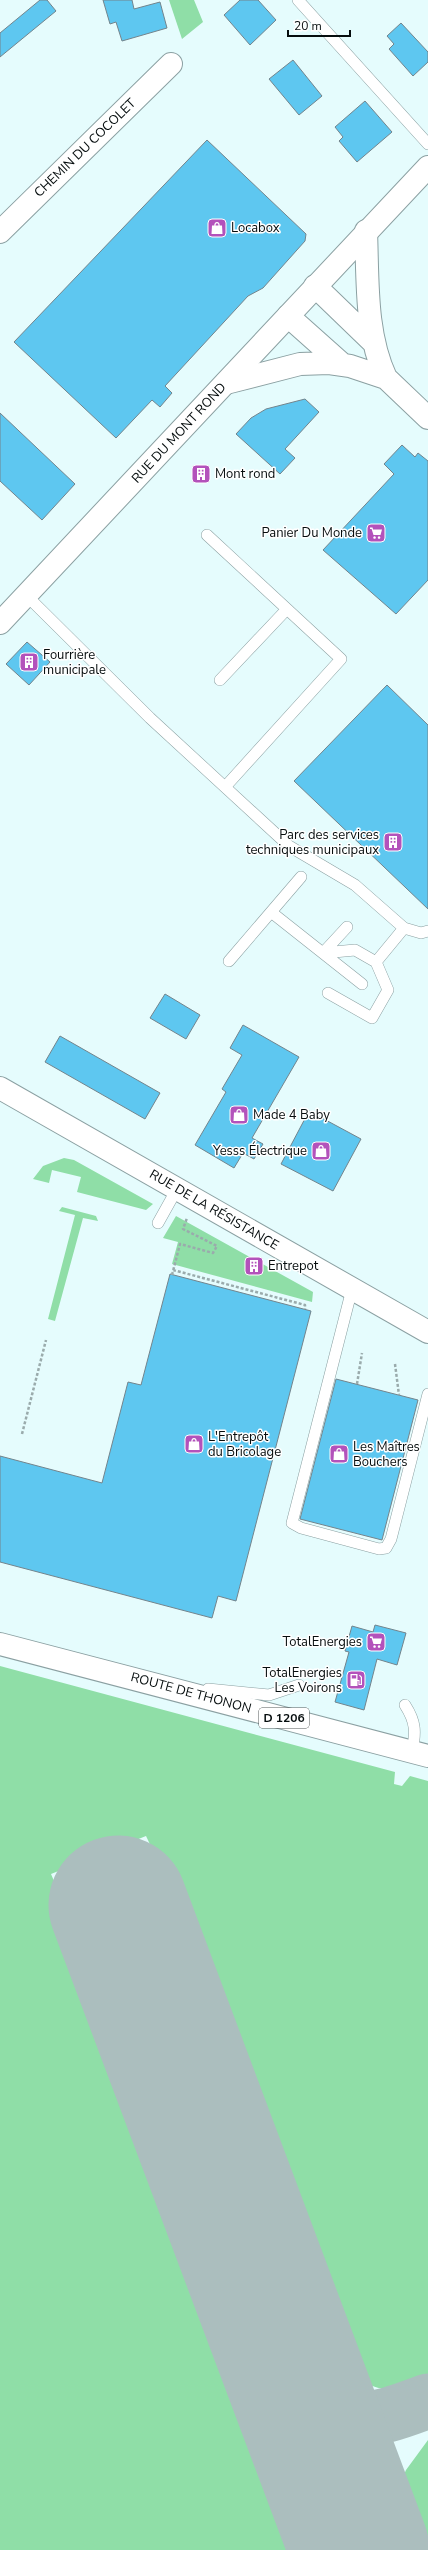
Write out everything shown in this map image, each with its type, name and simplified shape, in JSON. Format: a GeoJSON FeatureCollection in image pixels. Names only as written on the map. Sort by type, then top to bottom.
{"type":"FeatureCollection","features":[{"type":"Feature","properties":{"kind":"street","name":"CHEMIN DU COCOLET"},"geometry":{"type":"LineString","coordinates":[[0,232],[171,64]]}},
{"type":"Feature","properties":{"kind":"street","name":"RUE DU MONT ROND"},"geometry":{"type":"LineString","coordinates":[[0,623],[226,383],[361,236],[428,167]]}},
{"type":"Feature","properties":{"kind":"street"},"geometry":{"type":"LineString","coordinates":[[361,236],[373,342],[386,378],[428,418]]}},
{"type":"Feature","properties":{"kind":"street"},"geometry":{"type":"LineString","coordinates":[[315,286],[373,342]]}},
{"type":"Feature","properties":{"kind":"street"},"geometry":{"type":"LineString","coordinates":[[288,316],[343,365]]}},
{"type":"Feature","properties":{"kind":"street"},"geometry":{"type":"LineString","coordinates":[[226,383],[292,365],[318,363],[343,365],[386,378]]}},
{"type":"Feature","properties":{"kind":"street","name":"RUE DE LA RÉSISTANCE"},"geometry":{"type":"LineString","coordinates":[[0,1088],[352,1289],[425,1325]]}},
{"type":"Feature","properties":{"kind":"street","name":"ROUTE DE THONON"},"geometry":{"type":"LineString","coordinates":[[0,1644],[420,1754]]}},
{"type":"Feature","properties":{"kind":"lane"},"geometry":{"type":"LineString","coordinates":[[298,0],[428,144]]}},
{"type":"Feature","properties":{"kind":"lane"},"geometry":{"type":"LineString","coordinates":[[207,535],[341,659],[225,787]]}},
{"type":"Feature","properties":{"kind":"lane"},"geometry":{"type":"LineString","coordinates":[[26,595],[150,718],[289,846],[355,885],[404,928],[421,933],[428,931]]}},
{"type":"Feature","properties":{"kind":"lane"},"geometry":{"type":"LineString","coordinates":[[220,680],[286,609]]}},
{"type":"Feature","properties":{"kind":"lane"},"geometry":{"type":"LineString","coordinates":[[229,961],[301,877]]}},
{"type":"Feature","properties":{"kind":"lane"},"geometry":{"type":"LineString","coordinates":[[271,912],[362,984]]}},
{"type":"Feature","properties":{"kind":"lane"},"geometry":{"type":"LineString","coordinates":[[323,953],[347,928]]}},
{"type":"Feature","properties":{"kind":"lane"},"geometry":{"type":"LineString","coordinates":[[376,962],[404,928]]}},
{"type":"Feature","properties":{"kind":"lane"},"geometry":{"type":"LineString","coordinates":[[323,953],[355,950],[376,962],[388,990],[372,1018],[328,993]]}},
{"type":"Feature","properties":{"kind":"lane"},"geometry":{"type":"LineString","coordinates":[[158,1223],[185,1193]]}},
{"type":"Feature","properties":{"kind":"lane"},"geometry":{"type":"LineString","coordinates":[[352,1289],[292,1523],[301,1528],[379,1549],[386,1548],[391,1540],[428,1394]]}},
{"type":"Feature","properties":{"kind":"lane"},"geometry":{"type":"LineString","coordinates":[[155,1684],[269,1695],[299,1685]]}},
{"type":"Feature","properties":{"kind":"lane"},"geometry":{"type":"LineString","coordinates":[[405,1705],[412,1716],[420,1754]]}},
{"type":"Feature","properties":{"kind":"path"},"geometry":{"type":"LineString","coordinates":[[172,1275],[180,1244],[213,1253],[217,1246],[183,1229],[185,1193]]}},
{"type":"Feature","properties":{"kind":"path"},"geometry":{"type":"LineString","coordinates":[[173,1270],[305,1305],[305,1309]]}},
{"type":"Feature","properties":{"kind":"path"},"geometry":{"type":"LineString","coordinates":[[22,1434],[46,1340]]}},
{"type":"Feature","properties":{"kind":"path"},"geometry":{"type":"LineString","coordinates":[[357,1384],[362,1353]]}},
{"type":"Feature","properties":{"kind":"path"},"geometry":{"type":"LineString","coordinates":[[395,1364],[399,1395]]}},
{"type":"Feature","properties":{"kind":"green space"},"geometry":{"type":"Polygon","coordinates":[[[169,0],[194,0],[203,22],[182,39],[169,0]]]}},
{"type":"Feature","properties":{"kind":"green space"},"geometry":{"type":"Polygon","coordinates":[[[64,1158],[74,1160],[153,1204],[146,1210],[77,1192],[81,1177],[52,1170],[49,1183],[33,1179],[43,1166],[64,1158]]]}},
{"type":"Feature","properties":{"kind":"green space"},"geometry":{"type":"Polygon","coordinates":[[[62,1207],[96,1216],[98,1221],[83,1218],[55,1321],[48,1319],[75,1215],[59,1211],[62,1207]]]}},
{"type":"Feature","properties":{"kind":"green space"},"geometry":{"type":"Polygon","coordinates":[[[176,1216],[313,1292],[312,1302],[172,1264],[178,1242],[163,1238],[176,1216]]]}},
{"type":"Feature","properties":{"kind":"green space"},"geometry":{"type":"Polygon","coordinates":[[[0,1666],[395,1772],[394,1784],[402,1786],[410,1776],[428,1781],[428,2379],[401,2388],[384,2389],[367,2384],[358,2378],[209,1965],[198,1966],[196,1938],[190,1911],[169,1859],[159,1863],[146,1836],[51,1874],[60,1895],[52,1898],[295,2550],[0,2550],[0,1666]]]}},
{"type":"Feature","properties":{"kind":"green space"},"geometry":{"type":"Polygon","coordinates":[[[428,2440],[428,2550],[425,2550],[400,2484],[406,2470],[428,2440]]]}},
{"type":"Feature","properties":{"kind":"building"},"geometry":{"type":"Polygon","coordinates":[[[40,0],[47,0],[56,11],[0,57],[0,33],[40,0]]]}},
{"type":"Feature","properties":{"kind":"building"},"geometry":{"type":"Polygon","coordinates":[[[103,0],[132,0],[134,9],[160,2],[167,28],[122,41],[116,22],[110,24],[103,0]]]}},
{"type":"Feature","properties":{"kind":"building"},"geometry":{"type":"Polygon","coordinates":[[[240,0],[258,0],[276,20],[250,45],[224,15],[240,0]]]}},
{"type":"Feature","properties":{"kind":"building"},"geometry":{"type":"Polygon","coordinates":[[[401,23],[428,52],[428,62],[413,76],[389,49],[394,44],[387,36],[401,23]]]}},
{"type":"Feature","properties":{"kind":"building"},"geometry":{"type":"Polygon","coordinates":[[[293,60],[322,96],[299,115],[269,79],[293,60]]]}},
{"type":"Feature","properties":{"kind":"building"},"geometry":{"type":"Polygon","coordinates":[[[365,101],[392,132],[357,162],[339,141],[343,137],[335,127],[365,101]]]}},
{"type":"Feature","properties":{"kind":"building"},"geometry":{"type":"Polygon","coordinates":[[[207,140],[306,234],[305,241],[263,288],[248,296],[165,386],[172,393],[160,407],[152,400],[116,438],[14,342],[207,140]]]}},
{"type":"Feature","properties":{"kind":"building"},"geometry":{"type":"Polygon","coordinates":[[[305,399],[319,412],[285,449],[295,458],[280,474],[236,434],[251,418],[266,409],[305,399]]]}},
{"type":"Feature","properties":{"kind":"building"},"geometry":{"type":"Polygon","coordinates":[[[0,413],[75,484],[42,520],[0,481],[0,413]]]}},
{"type":"Feature","properties":{"kind":"building","name":"Panier Du Monde"},"geometry":{"type":"Polygon","coordinates":[[[402,445],[415,457],[418,453],[428,461],[428,580],[396,614],[323,550],[394,474],[384,464],[402,445]]]}},
{"type":"Feature","properties":{"kind":"building","name":"Fourrière municipale"},"geometry":{"type":"Polygon","coordinates":[[[27,642],[50,662],[29,685],[6,664],[27,642]]]}},
{"type":"Feature","properties":{"kind":"building","name":"Parc des services techniques municipaux"},"geometry":{"type":"Polygon","coordinates":[[[387,685],[428,725],[428,909],[294,781],[387,685]]]}},
{"type":"Feature","properties":{"kind":"building"},"geometry":{"type":"Polygon","coordinates":[[[165,994],[200,1015],[186,1039],[150,1018],[165,994]]]}},
{"type":"Feature","properties":{"kind":"building","name":"Made 4 Baby"},"geometry":{"type":"Polygon","coordinates":[[[243,1025],[299,1057],[252,1138],[263,1144],[254,1159],[243,1153],[234,1168],[195,1145],[226,1092],[222,1089],[242,1055],[230,1048],[243,1025]]]}},
{"type":"Feature","properties":{"kind":"building"},"geometry":{"type":"Polygon","coordinates":[[[60,1036],[160,1093],[145,1119],[45,1062],[60,1036]]]}},
{"type":"Feature","properties":{"kind":"building","name":"Yesss Électrique"},"geometry":{"type":"Polygon","coordinates":[[[309,1111],[361,1139],[333,1191],[281,1164],[309,1111]]]}},
{"type":"Feature","properties":{"kind":"building","name":"L'Entrepôt du Bricolage"},"geometry":{"type":"Polygon","coordinates":[[[170,1274],[311,1311],[236,1601],[218,1596],[212,1618],[0,1562],[0,1456],[102,1483],[128,1382],[141,1385],[170,1274]]]}},
{"type":"Feature","properties":{"kind":"building"},"geometry":{"type":"Polygon","coordinates":[[[336,1379],[418,1400],[382,1540],[300,1519],[336,1379]]]}},
{"type":"Feature","properties":{"kind":"building"},"geometry":{"type":"Polygon","coordinates":[[[375,1625],[406,1633],[397,1665],[377,1659],[364,1710],[335,1702],[349,1652],[345,1651],[352,1626],[373,1632],[375,1625]]]}},
{"type":"Feature","properties":{"kind":"taxiway"},"geometry":{"type":"LineString","coordinates":[[294,2374],[309,2393],[324,2406],[339,2415],[354,2418],[370,2418],[388,2415],[428,2401]]}},
{"type":"Feature","properties":{"kind":"runway"},"geometry":{"type":"LineString","coordinates":[[118,1905],[360,2550]]}},
{"type":"Feature","properties":{"kind":"place","name":"Locabox"},"geometry":{"type":"Point","coordinates":[217,228]}},
{"type":"Feature","properties":{"kind":"place","name":"Mont rond"},"geometry":{"type":"Point","coordinates":[201,474]}},
{"type":"Feature","properties":{"kind":"place","name":"Panier Du Monde"},"geometry":{"type":"Point","coordinates":[376,533]}},
{"type":"Feature","properties":{"kind":"place","name":"Fourrière municipale"},"geometry":{"type":"Point","coordinates":[29,662]}},
{"type":"Feature","properties":{"kind":"place","name":"Parc des services techniques municipaux"},"geometry":{"type":"Point","coordinates":[393,842]}},
{"type":"Feature","properties":{"kind":"place","name":"Made 4 Baby"},"geometry":{"type":"Point","coordinates":[239,1115]}},
{"type":"Feature","properties":{"kind":"place","name":"Yesss Électrique"},"geometry":{"type":"Point","coordinates":[321,1151]}},
{"type":"Feature","properties":{"kind":"place","name":"Entrepot"},"geometry":{"type":"Point","coordinates":[254,1266]}},
{"type":"Feature","properties":{"kind":"place","name":"L'Entrepôt du Bricolage"},"geometry":{"type":"Point","coordinates":[194,1444]}},
{"type":"Feature","properties":{"kind":"place","name":"Les Maîtres Bouchers"},"geometry":{"type":"Point","coordinates":[339,1454]}},
{"type":"Feature","properties":{"kind":"place","name":"TotalEnergies"},"geometry":{"type":"Point","coordinates":[376,1642]}},
{"type":"Feature","properties":{"kind":"place","name":"TotalEnergies Les Voirons"},"geometry":{"type":"Point","coordinates":[356,1680]}}]}
